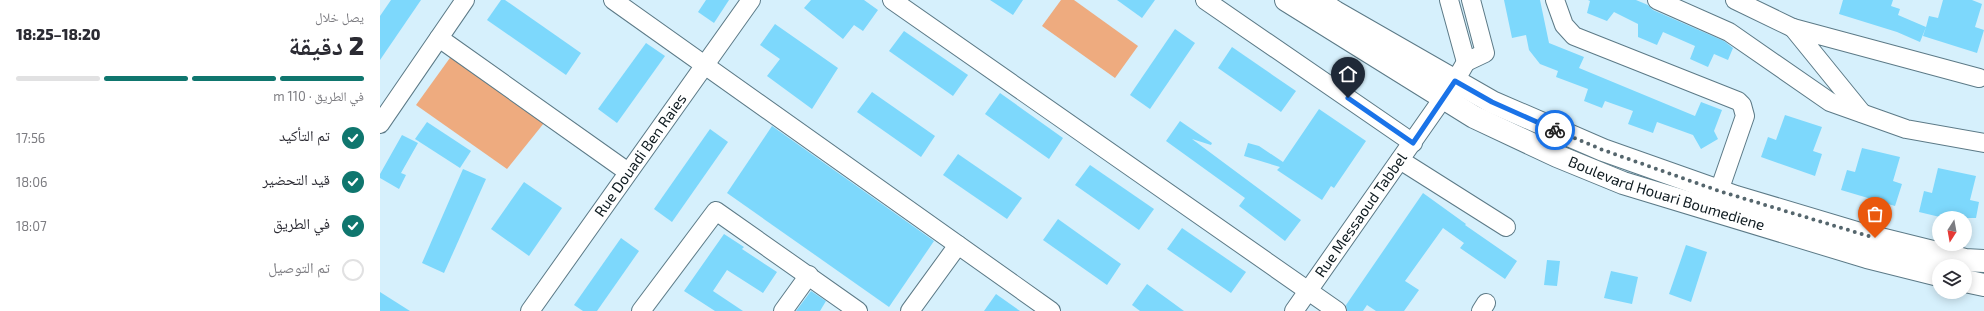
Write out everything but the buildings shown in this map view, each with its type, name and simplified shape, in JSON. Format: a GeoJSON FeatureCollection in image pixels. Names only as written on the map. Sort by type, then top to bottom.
{"type":"FeatureCollection","features":[{"type":"Feature","properties":{"kind":"highway","name":"Boulevard Houari Boumediene"},"geometry":{"type":"LineString","coordinates":[[1286,0],[1449,90],[1492,102],[1603,150],[1719,191],[1860,234],[1965,260],[1984,261]]}},
{"type":"Feature","properties":{"kind":"highway","name":"Boulevard Houari Boumediene"},"geometry":{"type":"LineString","coordinates":[[1317,0],[1449,90],[1474,117],[1556,156],[1623,182],[1867,257],[1932,273]]}},
{"type":"Feature","properties":{"kind":"highway"},"geometry":{"type":"LineString","coordinates":[[1972,283],[1984,285]]}},
{"type":"Feature","properties":{"kind":"street"},"geometry":{"type":"LineString","coordinates":[[380,124],[465,0]]}},
{"type":"Feature","properties":{"kind":"street"},"geometry":{"type":"LineString","coordinates":[[613,0],[1050,311]]}},
{"type":"Feature","properties":{"kind":"street","name":"Rue Douadi Ben Raies"},"geometry":{"type":"LineString","coordinates":[[530,311],[751,0]]}},
{"type":"Feature","properties":{"kind":"street"},"geometry":{"type":"LineString","coordinates":[[892,0],[1337,311]]}},
{"type":"Feature","properties":{"kind":"street"},"geometry":{"type":"LineString","coordinates":[[1205,0],[1413,143]]}},
{"type":"Feature","properties":{"kind":"street"},"geometry":{"type":"LineString","coordinates":[[1449,0],[1466,62],[1485,53],[1471,0]]}},
{"type":"Feature","properties":{"kind":"street"},"geometry":{"type":"LineString","coordinates":[[1555,0],[1564,25],[1574,36],[1738,101],[1742,105],[1745,116],[1719,191]]}},
{"type":"Feature","properties":{"kind":"street"},"geometry":{"type":"LineString","coordinates":[[1657,0],[1729,32],[1830,102],[1906,129],[1984,143]]}},
{"type":"Feature","properties":{"kind":"street"},"geometry":{"type":"LineString","coordinates":[[1735,0],[1793,28],[1979,78]]}},
{"type":"Feature","properties":{"kind":"street"},"geometry":{"type":"LineString","coordinates":[[1793,28],[1862,113]]}},
{"type":"Feature","properties":{"kind":"street"},"geometry":{"type":"LineString","coordinates":[[439,38],[628,172]]}},
{"type":"Feature","properties":{"kind":"street","name":"Rue Messaoud Tabbel"},"geometry":{"type":"LineString","coordinates":[[1294,311],[1413,143],[1466,62]]}},
{"type":"Feature","properties":{"kind":"street"},"geometry":{"type":"LineString","coordinates":[[1400,160],[1506,227]]}},
{"type":"Feature","properties":{"kind":"street"},"geometry":{"type":"LineString","coordinates":[[641,311],[716,211],[858,311]]}},
{"type":"Feature","properties":{"kind":"street"},"geometry":{"type":"LineString","coordinates":[[910,311],[958,245]]}},
{"type":"Feature","properties":{"kind":"street"},"geometry":{"type":"LineString","coordinates":[[783,311],[808,275]]}},
{"type":"Feature","properties":{"kind":"shaded area"},"geometry":{"type":"Polygon","coordinates":[[[1061,0],[1074,0],[1138,46],[1115,78],[1042,26],[1061,0]]]}},
{"type":"Feature","properties":{"kind":"shaded area"},"geometry":{"type":"Polygon","coordinates":[[[452,55],[544,123],[507,169],[416,105],[452,55]]]}},
{"type":"Feature","properties":{"kind":"way so far"},"geometry":{"type":"LineString","coordinates":[[1555,130],[1603,150],[1719,191],[1875,238]]}},
{"type":"Feature","properties":{"kind":"route"},"geometry":{"type":"LineString","coordinates":[[1348,98],[1413,143],[1455,81],[1492,102],[1555,130]]}}]}
